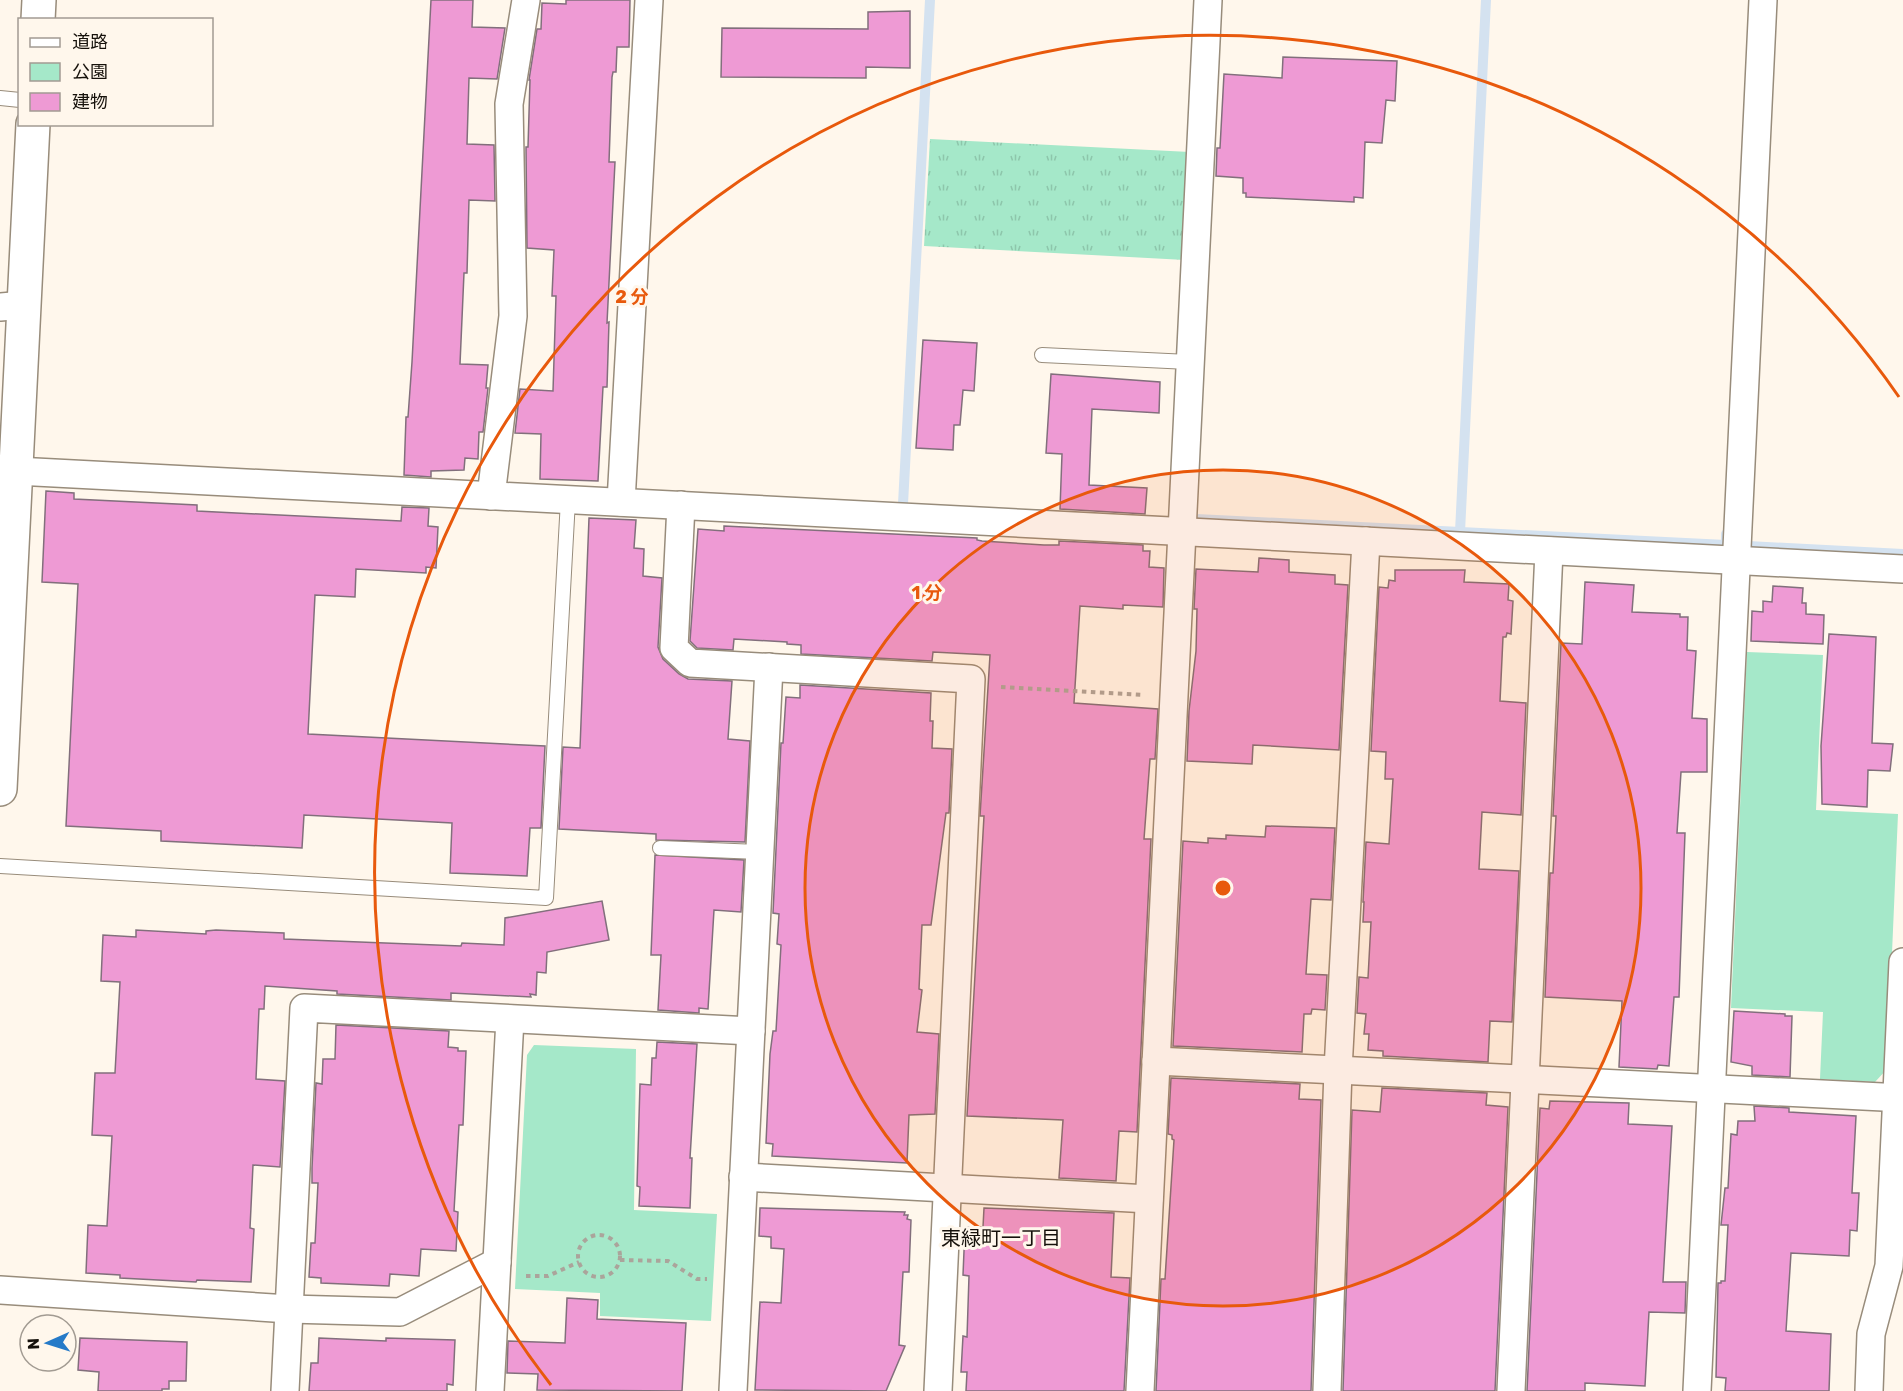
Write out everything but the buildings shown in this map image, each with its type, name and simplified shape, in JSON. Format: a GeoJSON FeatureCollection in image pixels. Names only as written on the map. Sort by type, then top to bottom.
{"type":"FeatureCollection","features":[{"type":"Feature","properties":{"kind":"street"},"geometry":{"type":"LineString","coordinates":[[38,18],[39,0]]}},
{"type":"Feature","properties":{"kind":"street"},"geometry":{"type":"LineString","coordinates":[[491,496],[513,316],[509,104],[526,0]]}},
{"type":"Feature","properties":{"kind":"street"},"geometry":{"type":"LineString","coordinates":[[621,502],[649,0]]}},
{"type":"Feature","properties":{"kind":"street"},"geometry":{"type":"LineString","coordinates":[[1140,1391],[1180,531],[1208,0]]}},
{"type":"Feature","properties":{"kind":"street"},"geometry":{"type":"LineString","coordinates":[[1697,1391],[1763,0]]}},
{"type":"Feature","properties":{"kind":"street"},"geometry":{"type":"LineString","coordinates":[[0,789],[5,595],[16,471],[12,306],[33,126]]}},
{"type":"Feature","properties":{"kind":"street"},"geometry":{"type":"LineString","coordinates":[[16,471],[1903,569]]}},
{"type":"Feature","properties":{"kind":"street"},"geometry":{"type":"LineString","coordinates":[[681,505],[674,648],[690,663],[971,679],[938,1391]]}},
{"type":"Feature","properties":{"kind":"street"},"geometry":{"type":"LineString","coordinates":[[1327,1391],[1338,1070],[1365,541]]}},
{"type":"Feature","properties":{"kind":"street"},"geometry":{"type":"LineString","coordinates":[[1511,1391],[1549,551]]}},
{"type":"Feature","properties":{"kind":"street"},"geometry":{"type":"LineString","coordinates":[[733,1391],[769,667]]}},
{"type":"Feature","properties":{"kind":"street"},"geometry":{"type":"LineString","coordinates":[[1869,1391],[1871,1334],[1896,1266],[1903,962]]}},
{"type":"Feature","properties":{"kind":"street"},"geometry":{"type":"LineString","coordinates":[[285,1391],[304,1008],[751,1031]]}},
{"type":"Feature","properties":{"kind":"street"},"geometry":{"type":"LineString","coordinates":[[490,1391],[510,1019]]}},
{"type":"Feature","properties":{"kind":"street"},"geometry":{"type":"LineString","coordinates":[[1156,1061],[1900,1098]]}},
{"type":"Feature","properties":{"kind":"street"},"geometry":{"type":"LineString","coordinates":[[743,1177],[1149,1199]]}},
{"type":"Feature","properties":{"kind":"street"},"geometry":{"type":"LineString","coordinates":[[0,1290],[289,1309],[400,1312],[496,1269]]}},
{"type":"Feature","properties":{"kind":"lane"},"geometry":{"type":"LineString","coordinates":[[0,98],[18,100]]}},
{"type":"Feature","properties":{"kind":"lane"},"geometry":{"type":"LineString","coordinates":[[1042,355],[1189,362]]}},
{"type":"Feature","properties":{"kind":"lane"},"geometry":{"type":"LineString","coordinates":[[0,866],[546,898],[568,500]]}},
{"type":"Feature","properties":{"kind":"lane"},"geometry":{"type":"LineString","coordinates":[[660,848],[759,852]]}},
{"type":"Feature","properties":{"kind":"path"},"geometry":{"type":"LineString","coordinates":[[970,686],[1173,697]]}},
{"type":"Feature","properties":{"kind":"path"},"geometry":{"type":"LineString","coordinates":[[598,1235],[608,1237],[615,1242],[620,1251],[620,1260],[610,1275],[600,1278],[591,1276],[583,1270],[578,1252],[589,1238],[598,1235]]}},
{"type":"Feature","properties":{"kind":"path"},"geometry":{"type":"LineString","coordinates":[[620,1260],[668,1262],[697,1279],[738,1279]]}},
{"type":"Feature","properties":{"kind":"path"},"geometry":{"type":"LineString","coordinates":[[496,1269],[548,1276],[579,1262]]}},
{"type":"Feature","properties":{"kind":"green space"},"geometry":{"type":"Polygon","coordinates":[[[930,139],[1190,152],[1185,260],[924,246],[930,139]]]}},
{"type":"Feature","properties":{"kind":"green space"},"geometry":{"type":"Polygon","coordinates":[[[1747,652],[1823,655],[1816,810],[1898,814],[1887,1069],[1875,1082],[1820,1079],[1823,1012],[1731,1008],[1747,652]]]}},
{"type":"Feature","properties":{"kind":"green space"},"geometry":{"type":"Polygon","coordinates":[[[534,1045],[636,1049],[634,1210],[717,1214],[711,1321],[600,1316],[600,1293],[515,1289],[527,1055],[534,1045]]]}},
{"type":"Feature","properties":{"kind":"waterway"},"geometry":{"type":"LineString","coordinates":[[903,504],[930,0]]}},
{"type":"Feature","properties":{"kind":"waterway"},"geometry":{"type":"LineString","coordinates":[[1460,532],[1486,0]]}},
{"type":"Feature","properties":{"kind":"waterway"},"geometry":{"type":"LineString","coordinates":[[1196,519],[1726,545],[1726,534]]}},
{"type":"Feature","properties":{"kind":"waterway"},"geometry":{"type":"LineString","coordinates":[[1748,546],[1903,554]]}},
{"type":"Feature","properties":{"kind":"district","name":"東緑町一丁目"},"geometry":{"type":"Point","coordinates":[1001,1238]}}]}
